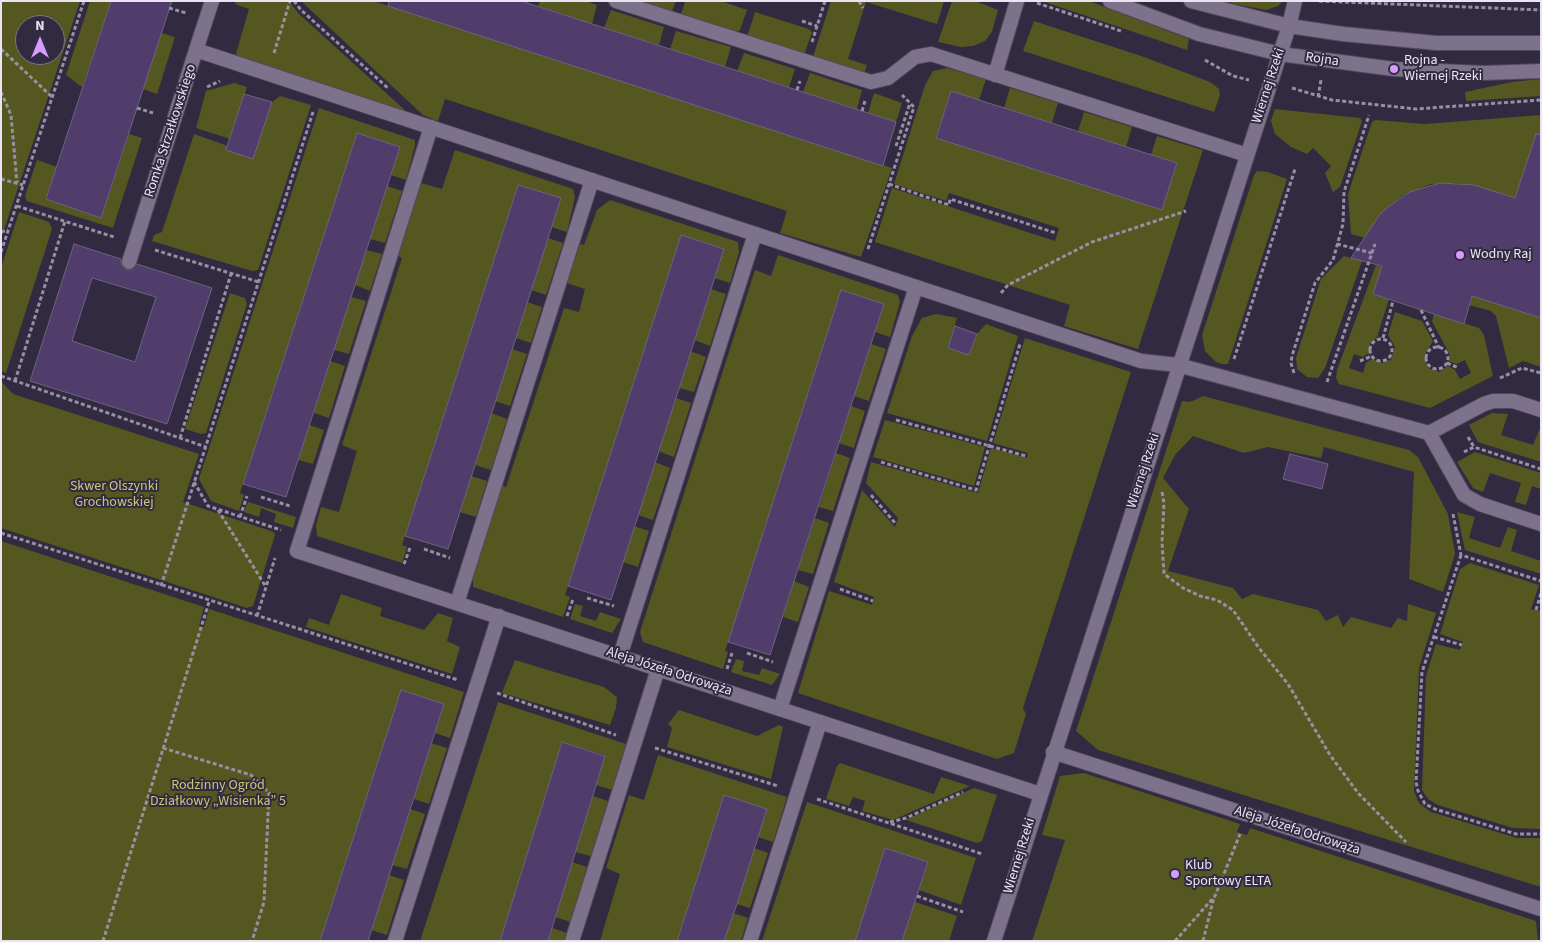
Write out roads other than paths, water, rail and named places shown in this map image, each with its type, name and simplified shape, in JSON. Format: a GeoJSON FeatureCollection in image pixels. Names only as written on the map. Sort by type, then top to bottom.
{"type":"FeatureCollection","features":[{"type":"Feature","properties":{"kind":"street","name":"Romka Strzałkowskiego"},"geometry":{"type":"LineString","coordinates":[[129,262],[212,1]]}},
{"type":"Feature","properties":{"kind":"street"},"geometry":{"type":"LineString","coordinates":[[616,1],[871,82],[888,78],[915,57],[930,54],[1247,154]]}},
{"type":"Feature","properties":{"kind":"street"},"geometry":{"type":"LineString","coordinates":[[995,75],[1017,1]]}},
{"type":"Feature","properties":{"kind":"street","name":"Rojna"},"geometry":{"type":"LineString","coordinates":[[1110,1],[1199,34],[1248,48],[1280,54],[1394,69],[1483,73],[1541,71]]}},
{"type":"Feature","properties":{"kind":"street","name":"Rojna"},"geometry":{"type":"LineString","coordinates":[[1191,1],[1289,26],[1360,36],[1436,43],[1541,43]]}},
{"type":"Feature","properties":{"kind":"street","name":"Wiernej Rzeki"},"geometry":{"type":"LineString","coordinates":[[994,941],[1148,457],[1289,26],[1295,1]]}},
{"type":"Feature","properties":{"kind":"street"},"geometry":{"type":"LineString","coordinates":[[196,50],[1141,361],[1178,366],[1429,433],[1493,401],[1513,401],[1541,410]]}},
{"type":"Feature","properties":{"kind":"street","name":"Aleja Józefa Odrowąża"},"geometry":{"type":"LineString","coordinates":[[431,127],[297,551],[1040,794]]}},
{"type":"Feature","properties":{"kind":"street"},"geometry":{"type":"LineString","coordinates":[[457,603],[592,180]]}},
{"type":"Feature","properties":{"kind":"street"},"geometry":{"type":"LineString","coordinates":[[620,656],[755,234]]}},
{"type":"Feature","properties":{"kind":"street"},"geometry":{"type":"LineString","coordinates":[[780,709],[916,287]]}},
{"type":"Feature","properties":{"kind":"street"},"geometry":{"type":"LineString","coordinates":[[1429,433],[1457,487],[1472,501],[1541,524]]}},
{"type":"Feature","properties":{"kind":"street"},"geometry":{"type":"LineString","coordinates":[[395,941],[499,616]]}},
{"type":"Feature","properties":{"kind":"street"},"geometry":{"type":"LineString","coordinates":[[572,941],[658,669]]}},
{"type":"Feature","properties":{"kind":"street"},"geometry":{"type":"LineString","coordinates":[[750,941],[820,722]]}},
{"type":"Feature","properties":{"kind":"street","name":"Aleja Józefa Odrowąża"},"geometry":{"type":"LineString","coordinates":[[1053,752],[1541,909]]}},
{"type":"Feature","properties":{"kind":"place","name":"Rojna - Wiernej Rzeki"},"geometry":{"type":"Point","coordinates":[1394,69]}},
{"type":"Feature","properties":{"kind":"place","name":"Wodny Raj"},"geometry":{"type":"Point","coordinates":[1460,255]}},
{"type":"Feature","properties":{"kind":"place","name":"Klub Sportowy ELTA"},"geometry":{"type":"Point","coordinates":[1175,874]}},
{"type":"Feature","properties":{"kind":"park label","name":"Skwer Olszynki Grochowskiej"},"geometry":{"type":"Point","coordinates":[114,496]}},
{"type":"Feature","properties":{"kind":"park label","name":"Rodzinny Ogród Działkowy „Wisienka” 5"},"geometry":{"type":"Point","coordinates":[218,794]}}]}
